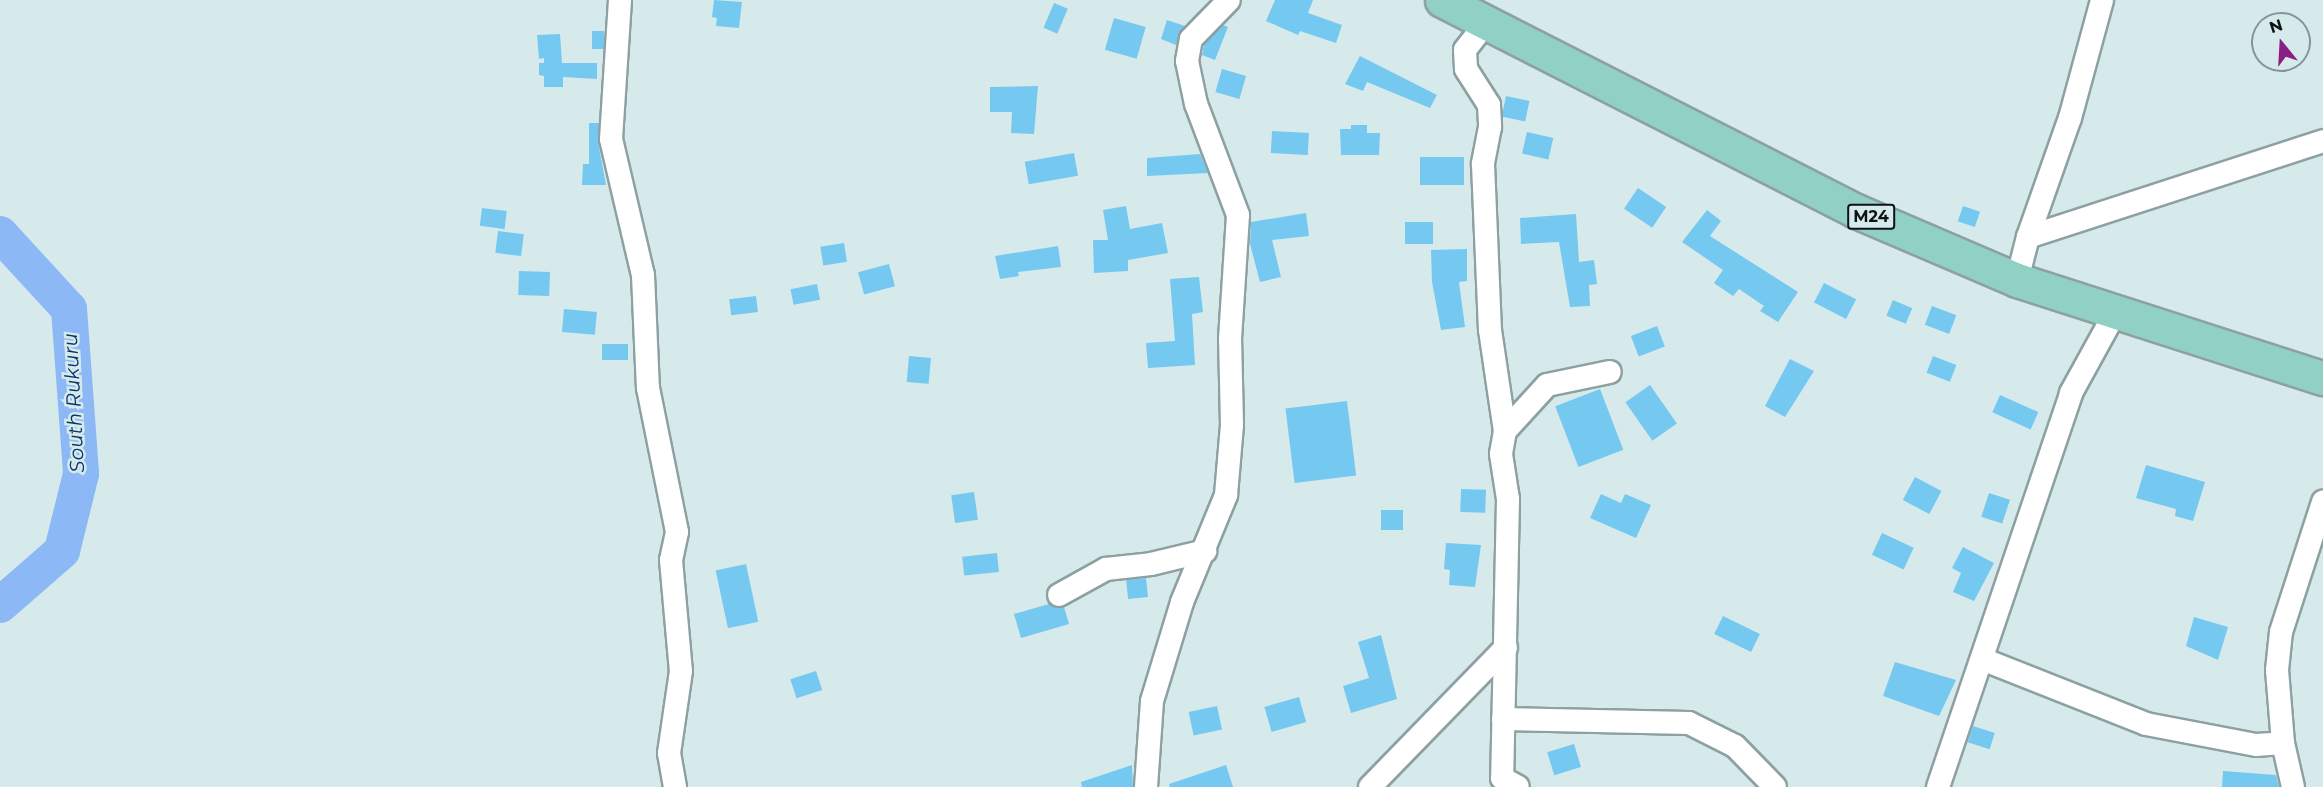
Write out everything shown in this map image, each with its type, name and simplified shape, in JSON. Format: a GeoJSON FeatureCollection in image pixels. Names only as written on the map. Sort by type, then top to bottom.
{"type":"FeatureCollection","features":[{"type":"Feature","properties":{"kind":"main road","name":"M24"},"geometry":{"type":"LineString","coordinates":[[1442,0],[1856,211],[2018,280],[2323,378]]}},
{"type":"Feature","properties":{"kind":"street"},"geometry":{"type":"LineString","coordinates":[[620,0],[611,139],[642,275],[648,388],[677,532],[671,560],[681,671],[669,753],[675,787]]}},
{"type":"Feature","properties":{"kind":"street"},"geometry":{"type":"LineString","coordinates":[[1146,787],[1152,701],[1182,602],[1205,551],[1226,495],[1232,425],[1230,339],[1238,215],[1196,104],[1187,60],[1191,39],[1229,0]]}},
{"type":"Feature","properties":{"kind":"street"},"geometry":{"type":"LineString","coordinates":[[2018,280],[2028,237],[2070,118],[2102,0]]}},
{"type":"Feature","properties":{"kind":"street"},"geometry":{"type":"LineString","coordinates":[[1486,23],[1465,50],[1466,69],[1489,105],[1490,127],[1483,164],[1490,330],[1505,431],[1501,454],[1508,499],[1509,547],[1503,719],[1507,784]]}},
{"type":"Feature","properties":{"kind":"street"},"geometry":{"type":"LineString","coordinates":[[2028,237],[2323,141]]}},
{"type":"Feature","properties":{"kind":"street"},"geometry":{"type":"LineString","coordinates":[[1938,787],[2071,393],[2116,311]]}},
{"type":"Feature","properties":{"kind":"street"},"geometry":{"type":"LineString","coordinates":[[1505,431],[1547,385],[1610,372]]}},
{"type":"Feature","properties":{"kind":"street"},"geometry":{"type":"LineString","coordinates":[[2293,787],[2283,743],[2277,670],[2281,632],[2323,502]]}},
{"type":"Feature","properties":{"kind":"street"},"geometry":{"type":"LineString","coordinates":[[1059,595],[1106,568],[1152,564],[1205,551]]}},
{"type":"Feature","properties":{"kind":"street"},"geometry":{"type":"LineString","coordinates":[[1370,787],[1506,646]]}},
{"type":"Feature","properties":{"kind":"street"},"geometry":{"type":"LineString","coordinates":[[1982,659],[2146,724],[2256,745],[2283,743]]}},
{"type":"Feature","properties":{"kind":"street"},"geometry":{"type":"LineString","coordinates":[[1503,719],[1689,723],[1735,746],[1775,787]]}},
{"type":"Feature","properties":{"kind":"building"},"geometry":{"type":"Polygon","coordinates":[[[714,0],[742,2],[739,28],[716,26],[717,18],[712,17],[714,0]]]}},
{"type":"Feature","properties":{"kind":"building"},"geometry":{"type":"Polygon","coordinates":[[[1275,0],[1313,0],[1308,13],[1342,25],[1336,43],[1300,31],[1298,35],[1266,21],[1275,0]]]}},
{"type":"Feature","properties":{"kind":"building"},"geometry":{"type":"Polygon","coordinates":[[[1054,3],[1068,9],[1057,34],[1043,28],[1054,3]]]}},
{"type":"Feature","properties":{"kind":"building"},"geometry":{"type":"Polygon","coordinates":[[[1114,18],[1146,27],[1137,59],[1105,50],[1114,18]]]}},
{"type":"Feature","properties":{"kind":"building"},"geometry":{"type":"Polygon","coordinates":[[[1167,20],[1185,26],[1176,45],[1161,39],[1167,20]]]}},
{"type":"Feature","properties":{"kind":"building"},"geometry":{"type":"Polygon","coordinates":[[[1223,25],[1228,27],[1215,60],[1202,55],[1204,45],[1223,25]]]}},
{"type":"Feature","properties":{"kind":"building"},"geometry":{"type":"Polygon","coordinates":[[[592,31],[604,31],[604,49],[592,49],[592,31]]]}},
{"type":"Feature","properties":{"kind":"building"},"geometry":{"type":"Polygon","coordinates":[[[560,34],[562,63],[597,63],[597,79],[563,77],[563,87],[544,87],[544,76],[539,75],[539,63],[544,63],[544,58],[539,59],[537,35],[560,34]]]}},
{"type":"Feature","properties":{"kind":"building"},"geometry":{"type":"Polygon","coordinates":[[[1360,56],[1437,95],[1430,108],[1367,82],[1363,91],[1345,84],[1360,56]]]}},
{"type":"Feature","properties":{"kind":"building"},"geometry":{"type":"Polygon","coordinates":[[[1222,69],[1246,76],[1239,99],[1215,92],[1222,69]]]}},
{"type":"Feature","properties":{"kind":"building"},"geometry":{"type":"Polygon","coordinates":[[[1038,86],[1034,134],[1011,133],[1012,112],[990,112],[990,87],[1038,86]]]}},
{"type":"Feature","properties":{"kind":"building"},"geometry":{"type":"Polygon","coordinates":[[[1506,96],[1529,101],[1525,122],[1502,117],[1506,96]]]}},
{"type":"Feature","properties":{"kind":"building"},"geometry":{"type":"Polygon","coordinates":[[[589,123],[599,123],[598,142],[606,185],[582,185],[583,164],[589,164],[589,123]]]}},
{"type":"Feature","properties":{"kind":"building"},"geometry":{"type":"Polygon","coordinates":[[[1351,125],[1367,125],[1367,133],[1380,133],[1379,155],[1341,155],[1340,129],[1351,129],[1351,125]]]}},
{"type":"Feature","properties":{"kind":"building"},"geometry":{"type":"Polygon","coordinates":[[[1272,131],[1309,133],[1308,155],[1271,153],[1272,131]]]}},
{"type":"Feature","properties":{"kind":"building"},"geometry":{"type":"Polygon","coordinates":[[[1527,132],[1553,138],[1548,160],[1522,153],[1527,132]]]}},
{"type":"Feature","properties":{"kind":"building"},"geometry":{"type":"Polygon","coordinates":[[[1074,153],[1078,176],[1029,184],[1025,162],[1074,153]]]}},
{"type":"Feature","properties":{"kind":"building"},"geometry":{"type":"Polygon","coordinates":[[[1200,154],[1208,173],[1147,176],[1147,158],[1200,154]]]}},
{"type":"Feature","properties":{"kind":"building"},"geometry":{"type":"Polygon","coordinates":[[[1420,157],[1464,157],[1464,185],[1420,185],[1420,157]]]}},
{"type":"Feature","properties":{"kind":"building"},"geometry":{"type":"Polygon","coordinates":[[[1638,188],[1666,207],[1652,228],[1624,209],[1638,188]]]}},
{"type":"Feature","properties":{"kind":"building"},"geometry":{"type":"Polygon","coordinates":[[[1126,206],[1130,229],[1162,223],[1168,253],[1128,260],[1128,271],[1094,273],[1093,240],[1108,240],[1103,210],[1126,206]]]}},
{"type":"Feature","properties":{"kind":"building"},"geometry":{"type":"Polygon","coordinates":[[[1963,206],[1980,212],[1975,227],[1958,221],[1963,206]]]}},
{"type":"Feature","properties":{"kind":"building"},"geometry":{"type":"Polygon","coordinates":[[[482,208],[507,211],[505,229],[480,226],[482,208]]]}},
{"type":"Feature","properties":{"kind":"building"},"geometry":{"type":"Polygon","coordinates":[[[1707,210],[1721,221],[1710,236],[1798,292],[1778,322],[1760,311],[1764,306],[1739,289],[1733,296],[1714,283],[1723,270],[1682,242],[1707,210]]]}},
{"type":"Feature","properties":{"kind":"building"},"geometry":{"type":"Polygon","coordinates":[[[1306,213],[1309,236],[1272,240],[1281,277],[1260,282],[1250,244],[1251,222],[1306,213]]]}},
{"type":"Feature","properties":{"kind":"building"},"geometry":{"type":"Polygon","coordinates":[[[1576,214],[1579,262],[1594,260],[1597,284],[1589,285],[1590,306],[1570,307],[1559,242],[1521,244],[1520,218],[1576,214]]]}},
{"type":"Feature","properties":{"kind":"building"},"geometry":{"type":"Polygon","coordinates":[[[1405,222],[1433,222],[1433,244],[1405,244],[1405,222]]]}},
{"type":"Feature","properties":{"kind":"building"},"geometry":{"type":"Polygon","coordinates":[[[498,231],[524,234],[521,256],[495,253],[498,231]]]}},
{"type":"Feature","properties":{"kind":"building"},"geometry":{"type":"Polygon","coordinates":[[[844,243],[847,262],[823,266],[820,247],[844,243]]]}},
{"type":"Feature","properties":{"kind":"building"},"geometry":{"type":"Polygon","coordinates":[[[1058,246],[1061,267],[1018,272],[1019,276],[1000,279],[995,256],[1058,246]]]}},
{"type":"Feature","properties":{"kind":"building"},"geometry":{"type":"Polygon","coordinates":[[[1467,249],[1467,281],[1459,282],[1465,327],[1441,330],[1432,282],[1431,250],[1467,249]]]}},
{"type":"Feature","properties":{"kind":"building"},"geometry":{"type":"Polygon","coordinates":[[[889,264],[895,286],[864,294],[858,272],[889,264]]]}},
{"type":"Feature","properties":{"kind":"building"},"geometry":{"type":"Polygon","coordinates":[[[519,271],[550,272],[549,296],[518,295],[519,271]]]}},
{"type":"Feature","properties":{"kind":"building"},"geometry":{"type":"Polygon","coordinates":[[[1199,277],[1203,312],[1192,314],[1195,365],[1148,368],[1146,343],[1175,341],[1170,279],[1199,277]]]}},
{"type":"Feature","properties":{"kind":"building"},"geometry":{"type":"Polygon","coordinates":[[[1824,283],[1856,299],[1846,319],[1814,303],[1824,283]]]}},
{"type":"Feature","properties":{"kind":"building"},"geometry":{"type":"Polygon","coordinates":[[[817,284],[820,300],[794,305],[790,289],[817,284]]]}},
{"type":"Feature","properties":{"kind":"building"},"geometry":{"type":"Polygon","coordinates":[[[756,296],[758,312],[731,315],[729,299],[756,296]]]}},
{"type":"Feature","properties":{"kind":"building"},"geometry":{"type":"Polygon","coordinates":[[[1893,300],[1912,308],[1906,324],[1886,316],[1893,300]]]}},
{"type":"Feature","properties":{"kind":"building"},"geometry":{"type":"Polygon","coordinates":[[[1932,306],[1956,315],[1949,334],[1925,325],[1932,306]]]}},
{"type":"Feature","properties":{"kind":"building"},"geometry":{"type":"Polygon","coordinates":[[[564,309],[597,312],[595,335],[562,332],[564,309]]]}},
{"type":"Feature","properties":{"kind":"building"},"geometry":{"type":"Polygon","coordinates":[[[1657,326],[1665,347],[1639,357],[1631,336],[1657,326]]]}},
{"type":"Feature","properties":{"kind":"building"},"geometry":{"type":"Polygon","coordinates":[[[602,344],[628,344],[628,360],[602,360],[602,344]]]}},
{"type":"Feature","properties":{"kind":"building"},"geometry":{"type":"Polygon","coordinates":[[[909,356],[931,358],[929,384],[907,382],[909,356]]]}},
{"type":"Feature","properties":{"kind":"building"},"geometry":{"type":"Polygon","coordinates":[[[1933,356],[1956,365],[1950,382],[1927,373],[1933,356]]]}},
{"type":"Feature","properties":{"kind":"building"},"geometry":{"type":"Polygon","coordinates":[[[1790,359],[1814,371],[1785,417],[1765,406],[1790,359]]]}},
{"type":"Feature","properties":{"kind":"building"},"geometry":{"type":"Polygon","coordinates":[[[1650,385],[1677,424],[1652,441],[1625,402],[1650,385]]]}},
{"type":"Feature","properties":{"kind":"building"},"geometry":{"type":"Polygon","coordinates":[[[1600,389],[1623,450],[1578,467],[1555,406],[1600,389]]]}},
{"type":"Feature","properties":{"kind":"building"},"geometry":{"type":"Polygon","coordinates":[[[2000,395],[2038,412],[2031,429],[1992,412],[2000,395]]]}},
{"type":"Feature","properties":{"kind":"building"},"geometry":{"type":"Polygon","coordinates":[[[1347,401],[1356,475],[1295,483],[1285,409],[1347,401]]]}},
{"type":"Feature","properties":{"kind":"building"},"geometry":{"type":"Polygon","coordinates":[[[2146,465],[2205,482],[2193,521],[2175,516],[2176,509],[2136,498],[2146,465]]]}},
{"type":"Feature","properties":{"kind":"building"},"geometry":{"type":"Polygon","coordinates":[[[1915,477],[1941,491],[1929,514],[1903,500],[1915,477]]]}},
{"type":"Feature","properties":{"kind":"building"},"geometry":{"type":"Polygon","coordinates":[[[1461,489],[1486,490],[1485,513],[1460,512],[1461,489]]]}},
{"type":"Feature","properties":{"kind":"building"},"geometry":{"type":"Polygon","coordinates":[[[974,492],[978,520],[955,523],[951,495],[974,492]]]}},
{"type":"Feature","properties":{"kind":"building"},"geometry":{"type":"Polygon","coordinates":[[[1989,493],[2010,500],[2002,524],[1981,517],[1989,493]]]}},
{"type":"Feature","properties":{"kind":"building"},"geometry":{"type":"Polygon","coordinates":[[[1601,494],[1621,503],[1625,494],[1651,505],[1636,538],[1590,518],[1601,494]]]}},
{"type":"Feature","properties":{"kind":"building"},"geometry":{"type":"Polygon","coordinates":[[[1381,510],[1403,510],[1403,530],[1381,530],[1381,510]]]}},
{"type":"Feature","properties":{"kind":"building"},"geometry":{"type":"Polygon","coordinates":[[[1882,533],[1914,548],[1904,570],[1872,555],[1882,533]]]}},
{"type":"Feature","properties":{"kind":"building"},"geometry":{"type":"Polygon","coordinates":[[[1446,543],[1481,545],[1475,587],[1449,585],[1450,570],[1444,569],[1446,543]]]}},
{"type":"Feature","properties":{"kind":"building"},"geometry":{"type":"Polygon","coordinates":[[[1963,547],[1994,563],[1974,601],[1953,592],[1961,573],[1952,568],[1963,547]]]}},
{"type":"Feature","properties":{"kind":"building"},"geometry":{"type":"Polygon","coordinates":[[[997,553],[999,572],[964,576],[962,557],[997,553]]]}},
{"type":"Feature","properties":{"kind":"building"},"geometry":{"type":"Polygon","coordinates":[[[746,564],[758,622],[728,628],[716,570],[746,564]]]}},
{"type":"Feature","properties":{"kind":"building"},"geometry":{"type":"Polygon","coordinates":[[[1146,578],[1148,597],[1128,599],[1126,580],[1146,578]]]}},
{"type":"Feature","properties":{"kind":"building"},"geometry":{"type":"Polygon","coordinates":[[[1049,604],[1064,607],[1069,624],[1021,638],[1014,614],[1049,604]]]}},
{"type":"Feature","properties":{"kind":"building"},"geometry":{"type":"Polygon","coordinates":[[[1723,616],[1760,634],[1751,652],[1714,634],[1723,616]]]}},
{"type":"Feature","properties":{"kind":"building"},"geometry":{"type":"Polygon","coordinates":[[[2194,617],[2228,627],[2218,660],[2186,646],[2194,617]]]}},
{"type":"Feature","properties":{"kind":"building"},"geometry":{"type":"Polygon","coordinates":[[[1381,635],[1397,699],[1351,713],[1343,686],[1369,678],[1358,642],[1381,635]]]}},
{"type":"Feature","properties":{"kind":"building"},"geometry":{"type":"Polygon","coordinates":[[[1895,662],[1956,680],[1939,716],[1883,696],[1895,662]]]}},
{"type":"Feature","properties":{"kind":"building"},"geometry":{"type":"Polygon","coordinates":[[[816,671],[822,690],[797,698],[790,679],[816,671]]]}},
{"type":"Feature","properties":{"kind":"building"},"geometry":{"type":"Polygon","coordinates":[[[1299,697],[1306,722],[1272,732],[1264,707],[1299,697]]]}},
{"type":"Feature","properties":{"kind":"building"},"geometry":{"type":"Polygon","coordinates":[[[1217,706],[1222,729],[1194,736],[1189,712],[1217,706]]]}},
{"type":"Feature","properties":{"kind":"building"},"geometry":{"type":"Polygon","coordinates":[[[1973,726],[1995,733],[1990,749],[1968,742],[1973,726]]]}},
{"type":"Feature","properties":{"kind":"building"},"geometry":{"type":"Polygon","coordinates":[[[1574,744],[1581,767],[1554,775],[1547,752],[1574,744]]]}},
{"type":"Feature","properties":{"kind":"building"},"geometry":{"type":"Polygon","coordinates":[[[1132,765],[1133,787],[1082,787],[1081,782],[1132,765]]]}},
{"type":"Feature","properties":{"kind":"building"},"geometry":{"type":"Polygon","coordinates":[[[1226,765],[1233,787],[1170,787],[1169,784],[1226,765]]]}},
{"type":"Feature","properties":{"kind":"building"},"geometry":{"type":"Polygon","coordinates":[[[2223,771],[2276,775],[2279,787],[2222,787],[2223,771]]]}},
{"type":"Feature","properties":{"kind":"waterway","name":"South Rukuru"},"geometry":{"type":"LineString","coordinates":[[0,234],[69,309],[81,474],[62,551],[0,605]]}}]}
